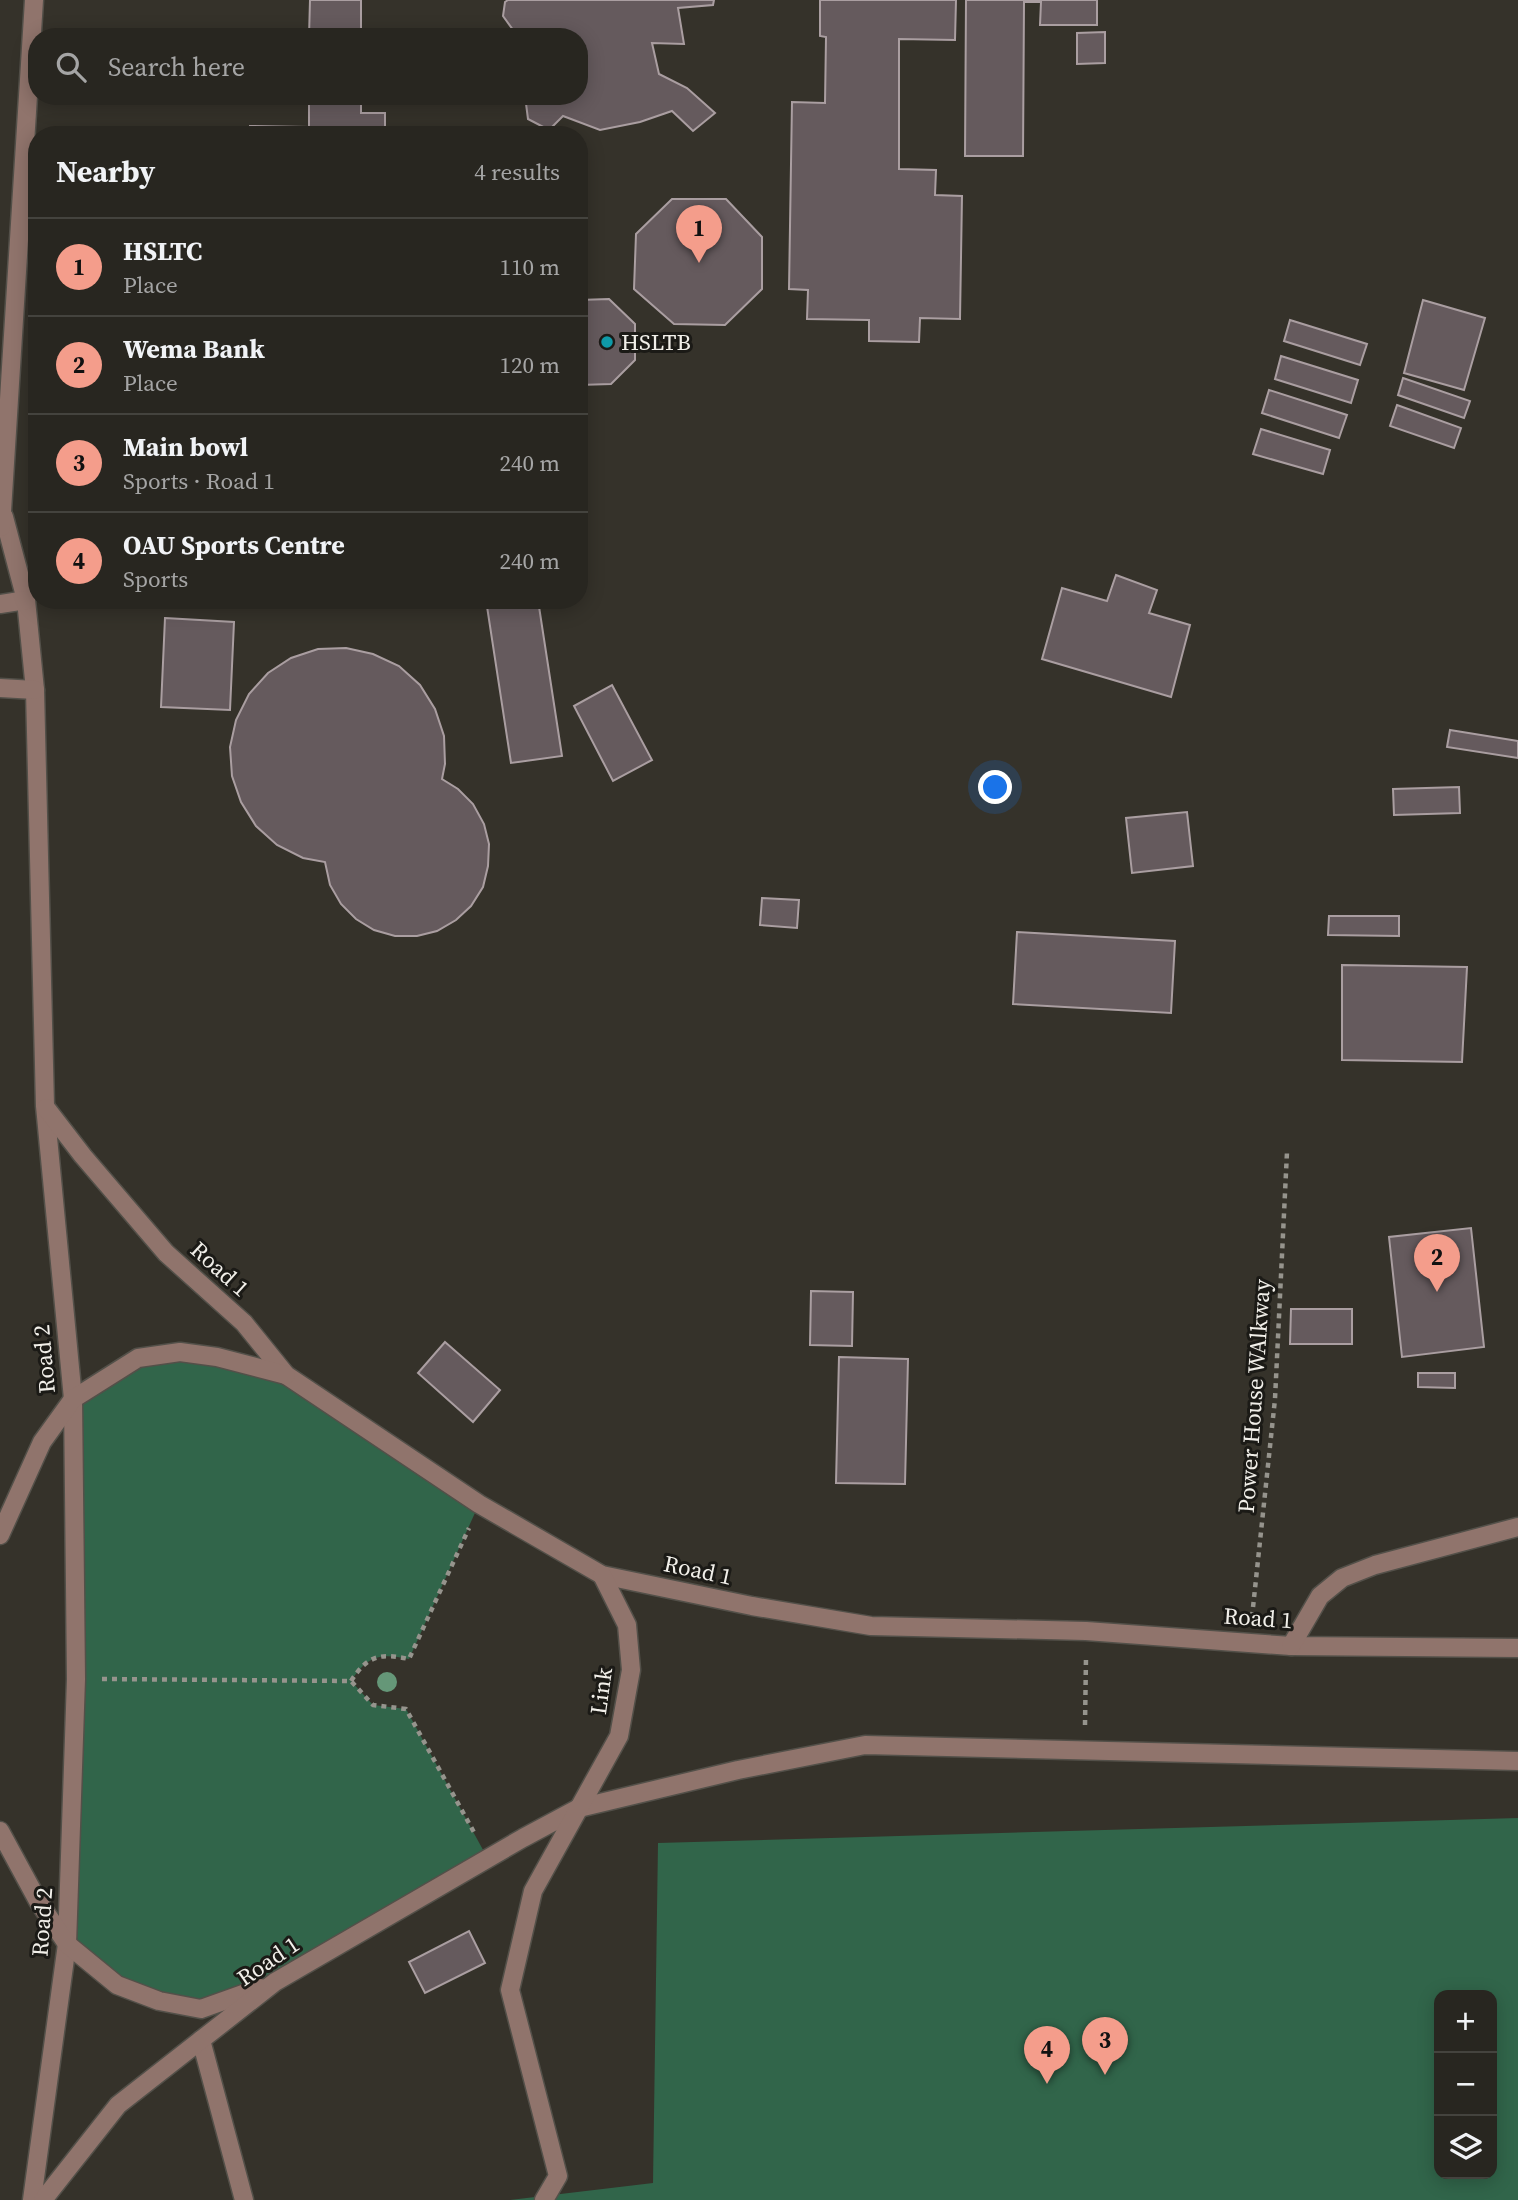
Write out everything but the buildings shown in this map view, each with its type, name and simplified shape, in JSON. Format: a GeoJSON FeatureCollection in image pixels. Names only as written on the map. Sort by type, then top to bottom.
{"type":"FeatureCollection","features":[{"type":"Feature","properties":{"kind":"street","name":"Road 2"},"geometry":{"type":"LineString","coordinates":[[32,28],[34,0]]}},
{"type":"Feature","properties":{"kind":"street","name":"Road 2"},"geometry":{"type":"LineString","coordinates":[[28,98],[2,525],[26,600],[35,690],[45,1106],[73,1399],[76,1679],[67,1944],[32,2200]]}},
{"type":"Feature","properties":{"kind":"street"},"geometry":{"type":"LineString","coordinates":[[0,604],[26,600]]}},
{"type":"Feature","properties":{"kind":"street"},"geometry":{"type":"LineString","coordinates":[[0,688],[35,690]]}},
{"type":"Feature","properties":{"kind":"street","name":"Road 1"},"geometry":{"type":"LineString","coordinates":[[45,1106],[83,1156],[166,1253],[244,1323],[286,1376],[480,1504],[602,1575],[752,1606],[871,1626],[1086,1631],[1291,1646],[1518,1648]]}},
{"type":"Feature","properties":{"kind":"street"},"geometry":{"type":"LineString","coordinates":[[0,1535],[42,1442],[73,1399],[138,1358],[180,1352],[218,1357],[286,1376]]}},
{"type":"Feature","properties":{"kind":"street"},"geometry":{"type":"LineString","coordinates":[[1291,1646],[1320,1595],[1342,1578],[1375,1565],[1518,1527]]}},
{"type":"Feature","properties":{"kind":"street","name":"Link"},"geometry":{"type":"LineString","coordinates":[[544,2200],[558,2176],[510,1990],[533,1891],[619,1736],[631,1670],[627,1625],[602,1575]]}},
{"type":"Feature","properties":{"kind":"street","name":"Road 1"},"geometry":{"type":"LineString","coordinates":[[43,2200],[118,2105],[275,1982],[579,1808],[738,1770],[865,1745],[1518,1761]]}},
{"type":"Feature","properties":{"kind":"street"},"geometry":{"type":"LineString","coordinates":[[0,1831],[38,1902],[67,1944],[117,1984],[159,2001],[201,2009],[275,1982]]}},
{"type":"Feature","properties":{"kind":"street"},"geometry":{"type":"LineString","coordinates":[[201,2040],[244,2200]]}},
{"type":"Feature","properties":{"kind":"path","name":"Power House WAlkway"},"geometry":{"type":"LineString","coordinates":[[1249,1643],[1275,1399],[1287,1152]]}},
{"type":"Feature","properties":{"kind":"path"},"geometry":{"type":"LineString","coordinates":[[351,1681],[362,1664],[373,1659],[388,1655],[409,1659],[480,1504]]}},
{"type":"Feature","properties":{"kind":"path"},"geometry":{"type":"LineString","coordinates":[[1084,1750],[1086,1631]]}},
{"type":"Feature","properties":{"kind":"path"},"geometry":{"type":"LineString","coordinates":[[76,1679],[351,1681],[373,1705],[406,1709],[488,1859]]}},
{"type":"Feature","properties":{"kind":"green space"},"geometry":{"type":"Polygon","coordinates":[[[180,1352],[286,1375],[479,1504],[409,1659],[390,1656],[376,1658],[363,1666],[351,1681],[373,1705],[406,1709],[488,1859],[275,1982],[201,2009],[159,2001],[67,1944],[73,1399],[138,1358],[180,1352]]]}},
{"type":"Feature","properties":{"kind":"green space"},"geometry":{"type":"Polygon","coordinates":[[[1518,1818],[1518,2200],[510,2200],[653,2183],[658,1843],[1518,1818]]]}},
{"type":"Feature","properties":{"kind":"place","name":"HSLTC"},"geometry":{"type":"Point","coordinates":[699,263]}},
{"type":"Feature","properties":{"kind":"place","name":"HSLTB"},"geometry":{"type":"Point","coordinates":[607,342]}},
{"type":"Feature","properties":{"kind":"place","name":"Wema Bank"},"geometry":{"type":"Point","coordinates":[1437,1292]}},
{"type":"Feature","properties":{"kind":"place","name":"Main bowl"},"geometry":{"type":"Point","coordinates":[1105,2075]}},
{"type":"Feature","properties":{"kind":"place","name":"OAU Sports Centre"},"geometry":{"type":"Point","coordinates":[1047,2084]}}]}
